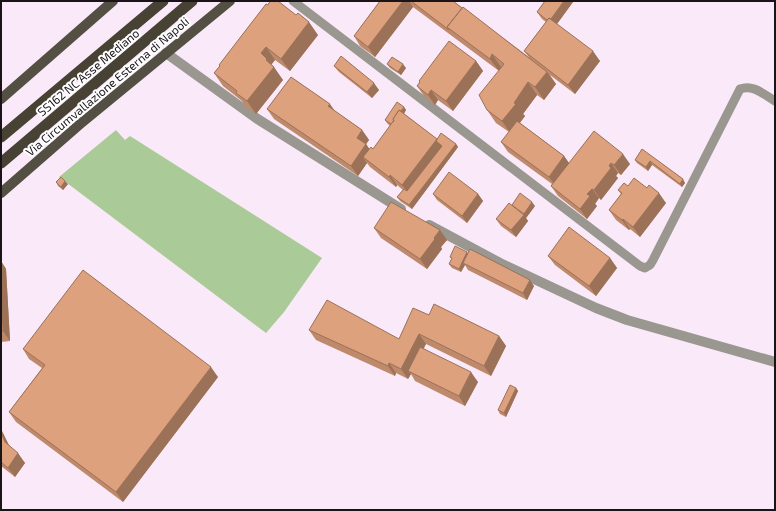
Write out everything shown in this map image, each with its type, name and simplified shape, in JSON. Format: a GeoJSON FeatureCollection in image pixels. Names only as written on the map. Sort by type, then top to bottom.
{"type":"FeatureCollection","features":[{"type":"Feature","properties":{"kind":"highway","name":"SS162 NC Asse Mediano"},"geometry":{"type":"LineString","coordinates":[[1,137],[163,1]]}},
{"type":"Feature","properties":{"kind":"highway","name":"SS162 NC Asse Mediano"},"geometry":{"type":"LineString","coordinates":[[1,163],[192,1]]}},
{"type":"Feature","properties":{"kind":"main road"},"geometry":{"type":"LineString","coordinates":[[1,99],[113,1]]}},
{"type":"Feature","properties":{"kind":"main road","name":"Via Circumvallazione Esterna di Napoli"},"geometry":{"type":"LineString","coordinates":[[1,193],[79,125],[230,1]]}},
{"type":"Feature","properties":{"kind":"street"},"geometry":{"type":"LineString","coordinates":[[166,53],[256,118],[414,216],[500,263],[596,308],[627,320],[775,362]]}},
{"type":"Feature","properties":{"kind":"lane"},"geometry":{"type":"LineString","coordinates":[[293,1],[633,261],[645,268],[650,265],[653,260],[734,97],[740,89],[747,86],[753,88],[775,101]]}},
{"type":"Feature","properties":{"kind":"green space"},"geometry":{"type":"Polygon","coordinates":[[[116,130],[125,140],[130,136],[322,258],[284,312],[266,333],[59,177],[116,130]]]}},
{"type":"Feature","properties":{"kind":"building"},"geometry":{"type":"Polygon","coordinates":[[[270,1],[278,1],[296,15],[298,13],[309,22],[281,59],[266,47],[261,53],[274,67],[247,101],[214,73],[266,4],[268,5],[270,1]]]}},
{"type":"Feature","properties":{"kind":"building"},"geometry":{"type":"Polygon","coordinates":[[[380,1],[403,1],[368,47],[354,36],[380,1]]]}},
{"type":"Feature","properties":{"kind":"building"},"geometry":{"type":"Polygon","coordinates":[[[411,1],[453,1],[462,8],[447,27],[449,30],[411,1]]]}},
{"type":"Feature","properties":{"kind":"building"},"geometry":{"type":"Polygon","coordinates":[[[545,1],[564,1],[551,19],[549,18],[547,20],[537,12],[545,1]]]}},
{"type":"Feature","properties":{"kind":"building"},"geometry":{"type":"Polygon","coordinates":[[[463,7],[547,72],[535,87],[528,82],[514,103],[516,104],[502,121],[487,110],[479,95],[504,64],[492,54],[490,59],[447,27],[463,7]]]}},
{"type":"Feature","properties":{"kind":"building"},"geometry":{"type":"Polygon","coordinates":[[[549,18],[593,51],[568,85],[524,51],[549,18]]]}},
{"type":"Feature","properties":{"kind":"building"},"geometry":{"type":"Polygon","coordinates":[[[449,41],[476,61],[446,101],[431,90],[428,95],[417,86],[420,82],[419,81],[449,41]]]}},
{"type":"Feature","properties":{"kind":"building"},"geometry":{"type":"Polygon","coordinates":[[[341,56],[374,83],[367,92],[334,66],[341,56]]]}},
{"type":"Feature","properties":{"kind":"building"},"geometry":{"type":"Polygon","coordinates":[[[392,57],[403,64],[398,72],[387,64],[392,57]]]}},
{"type":"Feature","properties":{"kind":"building"},"geometry":{"type":"Polygon","coordinates":[[[291,77],[330,104],[328,106],[362,130],[357,138],[366,144],[351,166],[267,109],[291,77]]]}},
{"type":"Feature","properties":{"kind":"building"},"geometry":{"type":"Polygon","coordinates":[[[397,102],[404,107],[401,111],[399,110],[391,124],[385,120],[397,102]]]}},
{"type":"Feature","properties":{"kind":"building"},"geometry":{"type":"Polygon","coordinates":[[[399,110],[437,139],[402,185],[363,157],[371,147],[373,149],[394,120],[393,119],[399,110]]]}},
{"type":"Feature","properties":{"kind":"building"},"geometry":{"type":"Polygon","coordinates":[[[517,121],[564,156],[549,177],[501,142],[517,121]]]}},
{"type":"Feature","properties":{"kind":"building"},"geometry":{"type":"Polygon","coordinates":[[[594,131],[623,154],[614,165],[611,163],[609,166],[611,168],[594,190],[592,189],[587,194],[590,196],[580,209],[551,186],[594,131]]]}},
{"type":"Feature","properties":{"kind":"building"},"geometry":{"type":"Polygon","coordinates":[[[441,133],[456,144],[409,205],[397,197],[404,189],[407,191],[442,146],[436,141],[441,133]]]}},
{"type":"Feature","properties":{"kind":"building"},"geometry":{"type":"Polygon","coordinates":[[[642,149],[683,179],[680,184],[650,161],[646,167],[635,160],[642,149]]]}},
{"type":"Feature","properties":{"kind":"building"},"geometry":{"type":"Polygon","coordinates":[[[449,172],[478,194],[462,216],[433,194],[449,172]]]}},
{"type":"Feature","properties":{"kind":"building"},"geometry":{"type":"Polygon","coordinates":[[[61,177],[65,181],[61,187],[56,182],[61,177]]]}},
{"type":"Feature","properties":{"kind":"building"},"geometry":{"type":"Polygon","coordinates":[[[634,178],[647,188],[649,185],[659,193],[633,227],[609,210],[622,193],[618,190],[624,183],[628,186],[634,178]]]}},
{"type":"Feature","properties":{"kind":"building"},"geometry":{"type":"Polygon","coordinates":[[[520,193],[532,202],[524,214],[512,205],[520,193]]]}},
{"type":"Feature","properties":{"kind":"building"},"geometry":{"type":"Polygon","coordinates":[[[391,202],[440,230],[420,259],[374,228],[391,202]]]}},
{"type":"Feature","properties":{"kind":"building"},"geometry":{"type":"Polygon","coordinates":[[[509,203],[524,215],[511,230],[496,219],[509,203]]]}},
{"type":"Feature","properties":{"kind":"building"},"geometry":{"type":"Polygon","coordinates":[[[569,227],[610,258],[589,286],[548,256],[569,227]]]}},
{"type":"Feature","properties":{"kind":"building"},"geometry":{"type":"Polygon","coordinates":[[[455,246],[467,252],[459,269],[449,264],[452,258],[450,257],[455,246]]]}},
{"type":"Feature","properties":{"kind":"building"},"geometry":{"type":"Polygon","coordinates":[[[470,249],[530,280],[523,293],[463,263],[470,249]]]}},
{"type":"Feature","properties":{"kind":"building"},"geometry":{"type":"Polygon","coordinates":[[[83,270],[211,367],[116,492],[9,412],[45,365],[23,349],[83,270]]]}},
{"type":"Feature","properties":{"kind":"building"},"geometry":{"type":"Polygon","coordinates":[[[1,287],[3,331],[1,331],[1,287]]]}},
{"type":"Feature","properties":{"kind":"building"},"geometry":{"type":"Polygon","coordinates":[[[327,300],[399,339],[413,308],[429,315],[434,304],[499,336],[484,366],[419,334],[401,369],[389,363],[388,366],[309,330],[327,300]]]}},
{"type":"Feature","properties":{"kind":"building"},"geometry":{"type":"Polygon","coordinates":[[[420,347],[471,372],[459,396],[408,371],[420,347]]]}},
{"type":"Feature","properties":{"kind":"building"},"geometry":{"type":"Polygon","coordinates":[[[510,385],[516,388],[504,413],[498,410],[510,385]]]}},
{"type":"Feature","properties":{"kind":"building"},"geometry":{"type":"Polygon","coordinates":[[[1,433],[5,442],[18,453],[8,468],[1,462],[1,433]]]}}]}
